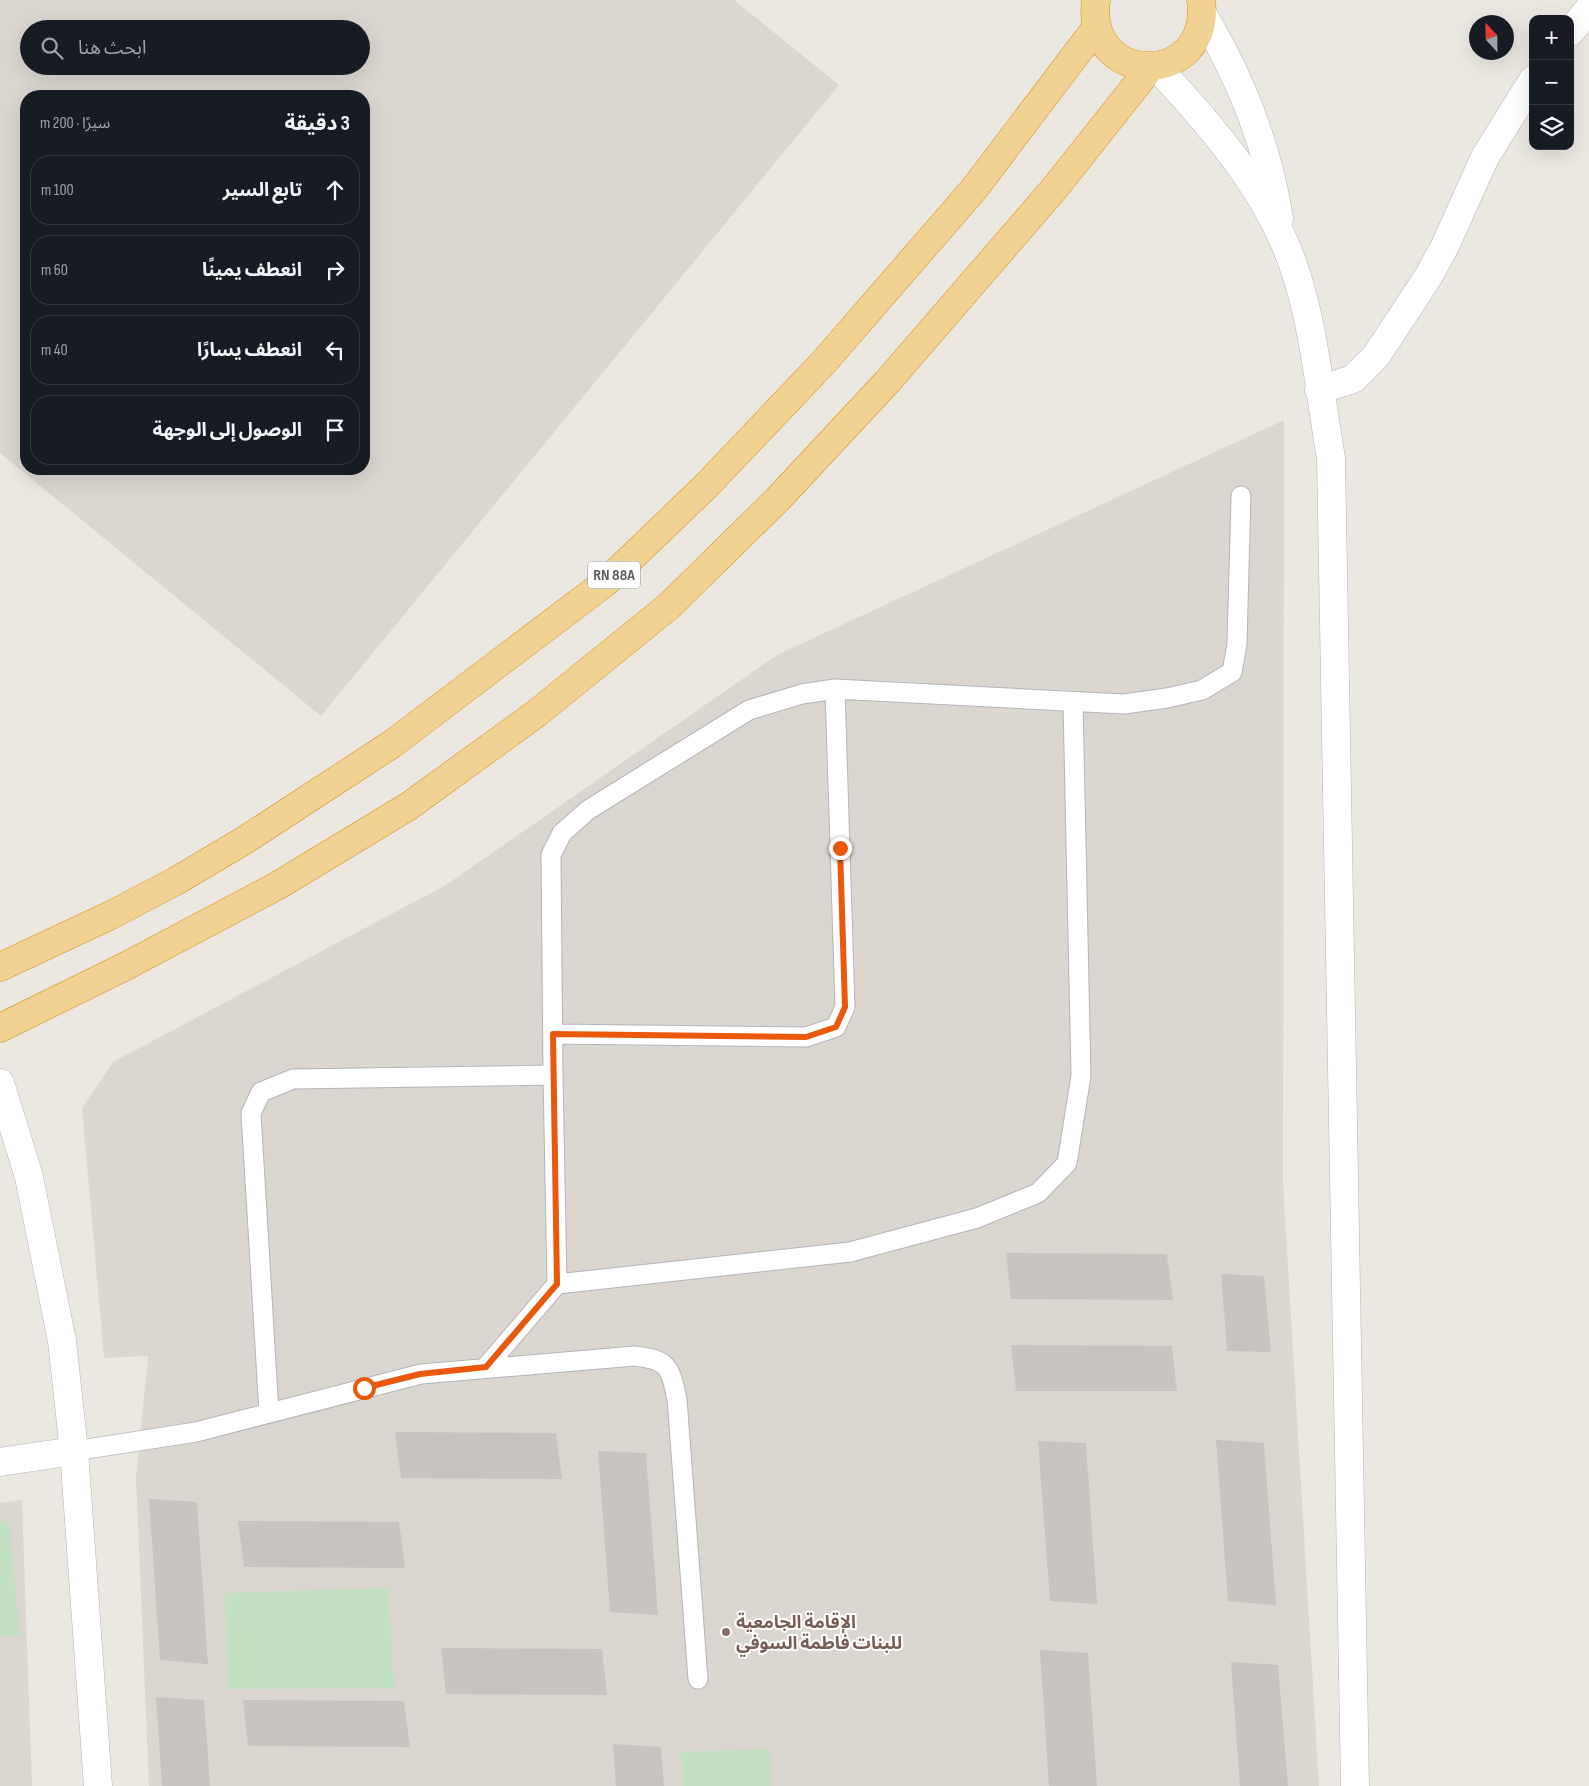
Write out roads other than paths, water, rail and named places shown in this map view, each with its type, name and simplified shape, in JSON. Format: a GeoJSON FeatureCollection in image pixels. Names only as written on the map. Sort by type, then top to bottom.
{"type":"FeatureCollection","features":[{"type":"Feature","properties":{"kind":"highway"},"geometry":{"type":"LineString","coordinates":[[1096,0],[1094,14],[1096,28],[1104,44],[1116,57],[1132,65],[1154,67],[1171,63],[1184,54],[1194,43],[1200,29],[1202,4]]}},
{"type":"Feature","properties":{"kind":"highway","name":"RN 88A"},"geometry":{"type":"LineString","coordinates":[[0,967],[111,915],[176,881],[244,840],[392,744],[606,582],[706,486],[823,363],[974,189],[1096,28]]}},
{"type":"Feature","properties":{"kind":"highway"},"geometry":{"type":"LineString","coordinates":[[0,1028],[126,966],[277,886],[409,806],[537,713],[669,606],[778,499],[888,381],[1054,189],[1154,67]]}},
{"type":"Feature","properties":{"kind":"street"},"geometry":{"type":"LineString","coordinates":[[1202,4],[1236,74],[1260,136],[1276,202],[1281,235]]}},
{"type":"Feature","properties":{"kind":"street"},"geometry":{"type":"LineString","coordinates":[[1574,27],[1589,9]]}},
{"type":"Feature","properties":{"kind":"street"},"geometry":{"type":"LineString","coordinates":[[1154,67],[1217,137],[1260,199],[1281,235],[1299,286],[1310,334],[1331,458],[1355,1786]]}},
{"type":"Feature","properties":{"kind":"street"},"geometry":{"type":"LineString","coordinates":[[1320,390],[1353,379],[1376,356],[1428,277],[1445,246],[1485,157],[1529,86]]}},
{"type":"Feature","properties":{"kind":"street"},"geometry":{"type":"LineString","coordinates":[[0,1083],[29,1177],[62,1341],[74,1451],[98,1786]]}},
{"type":"Feature","properties":{"kind":"street"},"geometry":{"type":"LineString","coordinates":[[0,1462],[74,1451]]}},
{"type":"Feature","properties":{"kind":"lane"},"geometry":{"type":"LineString","coordinates":[[486,1367],[557,1284],[551,855],[562,833],[588,810],[749,710],[802,694],[835,689],[1124,704],[1167,698],[1202,690],[1232,672],[1237,644],[1241,496]]}},
{"type":"Feature","properties":{"kind":"lane"},"geometry":{"type":"LineString","coordinates":[[553,1034],[806,1037],[836,1027],[845,1007],[835,689]]}},
{"type":"Feature","properties":{"kind":"lane"},"geometry":{"type":"LineString","coordinates":[[557,1284],[850,1252],[977,1218],[1038,1193],[1068,1163],[1081,1076],[1073,702]]}},
{"type":"Feature","properties":{"kind":"lane"},"geometry":{"type":"LineString","coordinates":[[268,1413],[251,1113],[261,1092],[293,1079],[553,1075]]}},
{"type":"Feature","properties":{"kind":"lane"},"geometry":{"type":"LineString","coordinates":[[74,1451],[129,1444],[196,1432],[420,1374],[635,1356],[657,1359],[668,1368],[677,1399],[698,1679]]}},
{"type":"Feature","properties":{"kind":"place","name":"الإقامة الجامعية للبنات فاطمة السوفي"},"geometry":{"type":"Point","coordinates":[726,1632]}}]}
